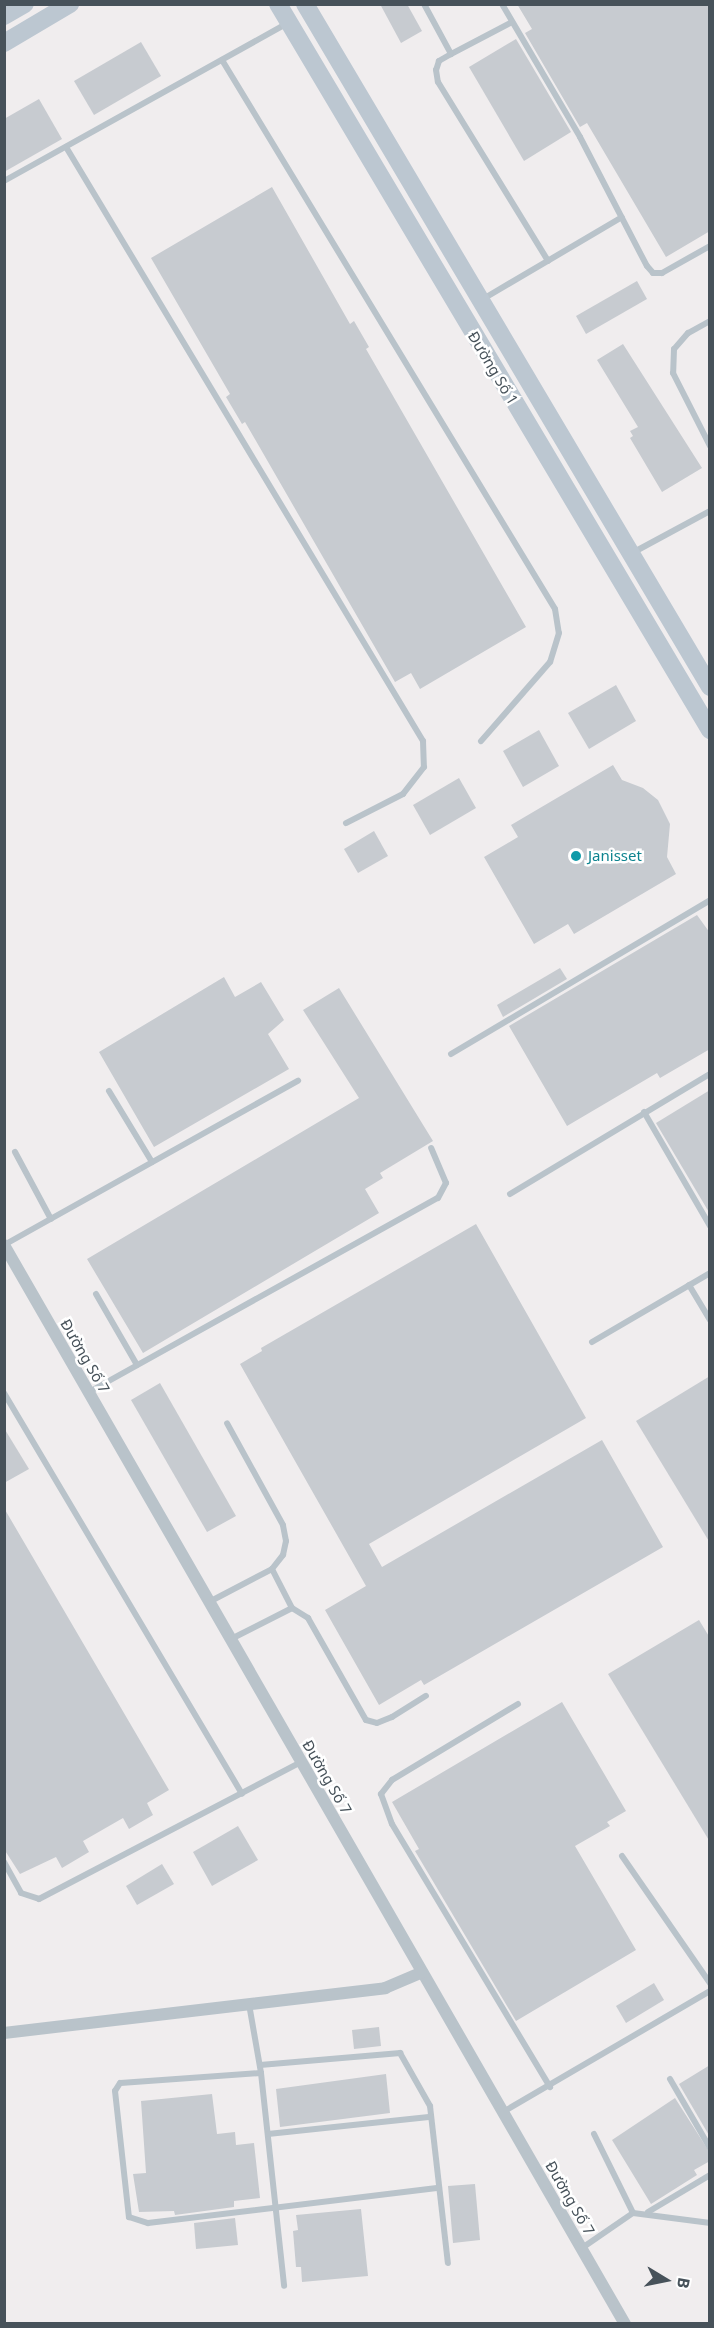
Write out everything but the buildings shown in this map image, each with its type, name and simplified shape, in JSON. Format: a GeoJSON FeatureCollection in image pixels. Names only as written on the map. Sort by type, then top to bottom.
{"type":"FeatureCollection","features":[{"type":"Feature","properties":{"kind":"street"},"geometry":{"type":"LineString","coordinates":[[4,16],[25,4]]}},
{"type":"Feature","properties":{"kind":"street"},"geometry":{"type":"LineString","coordinates":[[4,44],[70,4]]}},
{"type":"Feature","properties":{"kind":"street","name":"Đường Số 1"},"geometry":{"type":"LineString","coordinates":[[278,4],[710,730]]}},
{"type":"Feature","properties":{"kind":"street","name":"Đường Số 1"},"geometry":{"type":"LineString","coordinates":[[305,4],[710,687]]}},
{"type":"Feature","properties":{"kind":"street","name":"Đường Số 7"},"geometry":{"type":"LineString","coordinates":[[4,1245],[625,2324]]}},
{"type":"Feature","properties":{"kind":"street"},"geometry":{"type":"LineString","coordinates":[[4,2033],[385,1988],[421,1973]]}},
{"type":"Feature","properties":{"kind":"lane"},"geometry":{"type":"LineString","coordinates":[[424,4],[451,54]]}},
{"type":"Feature","properties":{"kind":"lane"},"geometry":{"type":"LineString","coordinates":[[502,4],[653,273],[662,273],[710,246]]}},
{"type":"Feature","properties":{"kind":"lane"},"geometry":{"type":"LineString","coordinates":[[4,181],[289,22]]}},
{"type":"Feature","properties":{"kind":"lane"},"geometry":{"type":"LineString","coordinates":[[512,22],[439,61],[438,82],[548,261]]}},
{"type":"Feature","properties":{"kind":"lane"},"geometry":{"type":"LineString","coordinates":[[222,60],[555,609],[559,633],[550,662],[481,741]]}},
{"type":"Feature","properties":{"kind":"lane"},"geometry":{"type":"LineString","coordinates":[[66,147],[423,741],[424,767],[403,794],[346,823]]}},
{"type":"Feature","properties":{"kind":"lane"},"geometry":{"type":"LineString","coordinates":[[481,301],[622,217]]}},
{"type":"Feature","properties":{"kind":"lane"},"geometry":{"type":"LineString","coordinates":[[710,321],[688,333],[674,349],[673,373],[710,446]]}},
{"type":"Feature","properties":{"kind":"lane"},"geometry":{"type":"LineString","coordinates":[[630,554],[710,511]]}},
{"type":"Feature","properties":{"kind":"lane"},"geometry":{"type":"LineString","coordinates":[[451,1054],[710,900]]}},
{"type":"Feature","properties":{"kind":"lane"},"geometry":{"type":"LineString","coordinates":[[510,1194],[710,1074]]}},
{"type":"Feature","properties":{"kind":"lane"},"geometry":{"type":"LineString","coordinates":[[4,1245],[298,1081]]}},
{"type":"Feature","properties":{"kind":"lane"},"geometry":{"type":"LineString","coordinates":[[109,1090],[152,1162]]}},
{"type":"Feature","properties":{"kind":"lane"},"geometry":{"type":"LineString","coordinates":[[644,1112],[710,1226]]}},
{"type":"Feature","properties":{"kind":"lane"},"geometry":{"type":"LineString","coordinates":[[89,1392],[438,1198],[446,1183],[431,1148]]}},
{"type":"Feature","properties":{"kind":"lane"},"geometry":{"type":"LineString","coordinates":[[15,1152],[51,1219]]}},
{"type":"Feature","properties":{"kind":"lane"},"geometry":{"type":"LineString","coordinates":[[592,1342],[710,1273]]}},
{"type":"Feature","properties":{"kind":"lane"},"geometry":{"type":"LineString","coordinates":[[689,1285],[710,1320]]}},
{"type":"Feature","properties":{"kind":"lane"},"geometry":{"type":"LineString","coordinates":[[96,1294],[137,1365]]}},
{"type":"Feature","properties":{"kind":"lane"},"geometry":{"type":"LineString","coordinates":[[4,1393],[242,1794]]}},
{"type":"Feature","properties":{"kind":"lane"},"geometry":{"type":"LineString","coordinates":[[209,1602],[272,1569],[284,1555],[283,1525],[227,1423]]}},
{"type":"Feature","properties":{"kind":"lane"},"geometry":{"type":"LineString","coordinates":[[272,1569],[292,1608],[308,1618],[366,1720],[377,1723],[393,1718],[426,1696]]}},
{"type":"Feature","properties":{"kind":"lane"},"geometry":{"type":"LineString","coordinates":[[230,1639],[292,1608]]}},
{"type":"Feature","properties":{"kind":"lane"},"geometry":{"type":"LineString","coordinates":[[518,1704],[392,1780],[381,1794],[392,1824],[550,2087]]}},
{"type":"Feature","properties":{"kind":"lane"},"geometry":{"type":"LineString","coordinates":[[4,1862],[21,1893],[39,1899],[301,1762]]}},
{"type":"Feature","properties":{"kind":"lane"},"geometry":{"type":"LineString","coordinates":[[622,1856],[710,1983]]}},
{"type":"Feature","properties":{"kind":"lane"},"geometry":{"type":"LineString","coordinates":[[502,2113],[550,2087],[710,1991]]}},
{"type":"Feature","properties":{"kind":"lane"},"geometry":{"type":"LineString","coordinates":[[249,2004],[261,2073],[284,2286]]}},
{"type":"Feature","properties":{"kind":"lane"},"geometry":{"type":"LineString","coordinates":[[260,2065],[394,2051],[399,2053],[430,2106],[448,2263]]}},
{"type":"Feature","properties":{"kind":"lane"},"geometry":{"type":"LineString","coordinates":[[261,2073],[120,2083],[115,2091],[129,2217],[148,2223],[439,2188]]}},
{"type":"Feature","properties":{"kind":"lane"},"geometry":{"type":"LineString","coordinates":[[670,2079],[710,2148]]}},
{"type":"Feature","properties":{"kind":"lane"},"geometry":{"type":"LineString","coordinates":[[268,2134],[431,2117]]}},
{"type":"Feature","properties":{"kind":"lane"},"geometry":{"type":"LineString","coordinates":[[594,2134],[633,2213]]}},
{"type":"Feature","properties":{"kind":"lane"},"geometry":{"type":"LineString","coordinates":[[648,2212],[710,2175]]}},
{"type":"Feature","properties":{"kind":"lane"},"geometry":{"type":"LineString","coordinates":[[581,2248],[633,2213],[648,2212],[710,2223]]}},
{"type":"Feature","properties":{"kind":"place","name":"Janisset"},"geometry":{"type":"Point","coordinates":[576,856]}}]}
